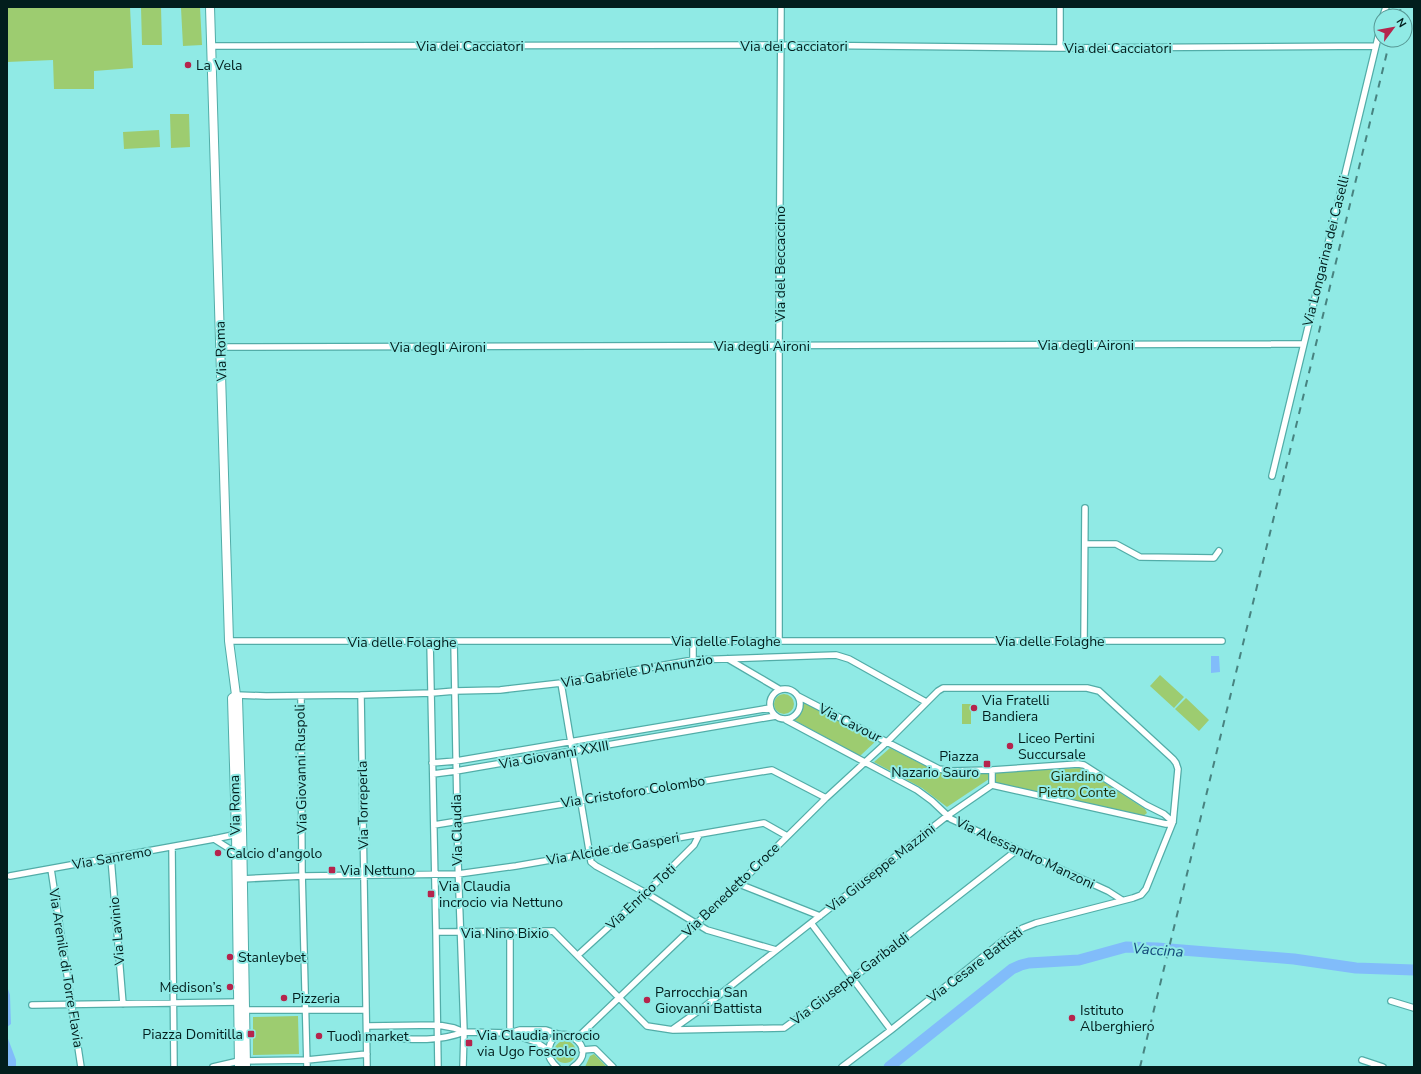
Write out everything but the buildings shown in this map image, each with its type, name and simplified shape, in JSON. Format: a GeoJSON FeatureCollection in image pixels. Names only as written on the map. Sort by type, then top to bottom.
{"type":"FeatureCollection","features":[{"type":"Feature","properties":{"kind":"street","name":"Via Roma"},"geometry":{"type":"LineString","coordinates":[[210,7],[229,641],[236,695],[232,698],[239,832],[242,1064]]}},
{"type":"Feature","properties":{"kind":"street","name":"Via del Beccaccino"},"geometry":{"type":"LineString","coordinates":[[780,640],[779,346],[781,7]]}},
{"type":"Feature","properties":{"kind":"street"},"geometry":{"type":"LineString","coordinates":[[1060,7],[1060,48]]}},
{"type":"Feature","properties":{"kind":"street","name":"Via dei Cacciatori"},"geometry":{"type":"LineString","coordinates":[[211,46],[781,45],[1060,48],[1373,46]]}},
{"type":"Feature","properties":{"kind":"street","name":"Via Longarina dei Caselli"},"geometry":{"type":"LineString","coordinates":[[1272,476],[1376,48]]}},
{"type":"Feature","properties":{"kind":"street","name":"Via degli Aironi"},"geometry":{"type":"LineString","coordinates":[[221,347],[1303,344]]}},
{"type":"Feature","properties":{"kind":"street"},"geometry":{"type":"LineString","coordinates":[[1084,641],[1085,508]]}},
{"type":"Feature","properties":{"kind":"street"},"geometry":{"type":"LineString","coordinates":[[1085,544],[1116,544],[1140,557],[1214,558],[1219,550]]}},
{"type":"Feature","properties":{"kind":"street","name":"Via delle Folaghe"},"geometry":{"type":"LineString","coordinates":[[229,641],[1222,641]]}},
{"type":"Feature","properties":{"kind":"street"},"geometry":{"type":"LineString","coordinates":[[693,641],[693,660]]}},
{"type":"Feature","properties":{"kind":"street","name":"Via Claudia"},"geometry":{"type":"LineString","coordinates":[[430,642],[438,1067]]}},
{"type":"Feature","properties":{"kind":"street","name":"Via Claudia"},"geometry":{"type":"LineString","coordinates":[[454,642],[458,874],[464,1067]]}},
{"type":"Feature","properties":{"kind":"street","name":"Via Gabriele D'Annunzio"},"geometry":{"type":"LineString","coordinates":[[236,695],[361,695],[500,690],[561,683],[693,660],[841,656],[849,658],[926,702]]}},
{"type":"Feature","properties":{"kind":"street"},"geometry":{"type":"LineString","coordinates":[[728,659],[779,689]]}},
{"type":"Feature","properties":{"kind":"street"},"geometry":{"type":"LineString","coordinates":[[561,683],[591,862],[707,930],[776,950]]}},
{"type":"Feature","properties":{"kind":"street"},"geometry":{"type":"LineString","coordinates":[[783,688],[792,690],[798,696],[800,706],[799,711],[795,716],[786,720],[776,716],[770,708],[770,699],[779,689],[783,688]]}},
{"type":"Feature","properties":{"kind":"street"},"geometry":{"type":"LineString","coordinates":[[887,742],[938,691],[946,688],[1087,688],[1095,690],[1105,696],[1176,763],[1178,775],[1173,822],[1166,824],[992,785],[992,770]]}},
{"type":"Feature","properties":{"kind":"street","name":"Via Torreperla"},"geometry":{"type":"LineString","coordinates":[[361,695],[367,1054]]}},
{"type":"Feature","properties":{"kind":"street","name":"Via Giovanni Ruspoli"},"geometry":{"type":"LineString","coordinates":[[301,696],[307,1060]]}},
{"type":"Feature","properties":{"kind":"street","name":"Via Cavour"},"geometry":{"type":"LineString","coordinates":[[798,696],[926,764],[939,769],[951,771],[992,770],[1078,764],[1084,765],[1146,805],[1164,814],[1173,822]]}},
{"type":"Feature","properties":{"kind":"street","name":"Via Giovanni XXIII"},"geometry":{"type":"LineString","coordinates":[[432,763],[456,761],[770,708]]}},
{"type":"Feature","properties":{"kind":"street","name":"Via Giovanni XXIII"},"geometry":{"type":"LineString","coordinates":[[433,774],[572,752],[776,716]]}},
{"type":"Feature","properties":{"kind":"street","name":"Via Alessandro Manzoni"},"geometry":{"type":"LineString","coordinates":[[786,720],[917,790],[932,801],[951,819],[1108,891],[1122,900]]}},
{"type":"Feature","properties":{"kind":"street"},"geometry":{"type":"LineString","coordinates":[[674,724],[675,734]]}},
{"type":"Feature","properties":{"kind":"street","name":"Via Benedetto Croce"},"geometry":{"type":"LineString","coordinates":[[576,1039],[739,884],[826,798],[887,742]]}},
{"type":"Feature","properties":{"kind":"street","name":"Via Cristoforo Colombo"},"geometry":{"type":"LineString","coordinates":[[434,825],[580,800],[772,770],[826,798]]}},
{"type":"Feature","properties":{"kind":"street","name":"Via Giuseppe Mazzini"},"geometry":{"type":"LineString","coordinates":[[673,1030],[704,1008],[948,816],[992,785]]}},
{"type":"Feature","properties":{"kind":"street","name":"Via Cesare Battisti"},"geometry":{"type":"LineString","coordinates":[[842,1067],[892,1030],[1000,943],[1019,930],[1036,923],[1139,895],[1146,889],[1173,822]]}},
{"type":"Feature","properties":{"kind":"street","name":"Via Alcide de Gasperi"},"geometry":{"type":"LineString","coordinates":[[435,875],[458,874],[516,866],[764,823],[787,836]]}},
{"type":"Feature","properties":{"kind":"street","name":"Via Roma"},"geometry":{"type":"LineString","coordinates":[[239,832],[236,853],[240,879]]}},
{"type":"Feature","properties":{"kind":"street","name":"Via Sanremo"},"geometry":{"type":"LineString","coordinates":[[10,876],[214,839],[239,832]]}},
{"type":"Feature","properties":{"kind":"street","name":"Via Enrico Toti"},"geometry":{"type":"LineString","coordinates":[[578,955],[646,893],[694,845],[699,835]]}},
{"type":"Feature","properties":{"kind":"street"},"geometry":{"type":"LineString","coordinates":[[214,839],[236,853]]}},
{"type":"Feature","properties":{"kind":"street"},"geometry":{"type":"LineString","coordinates":[[172,847],[174,1067]]}},
{"type":"Feature","properties":{"kind":"street","name":"Via Giuseppe Garibaldi"},"geometry":{"type":"LineString","coordinates":[[619,998],[647,1026],[673,1030],[784,1028],[853,978],[1017,850]]}},
{"type":"Feature","properties":{"kind":"street","name":"Via Lavinio"},"geometry":{"type":"LineString","coordinates":[[111,858],[123,1004]]}},
{"type":"Feature","properties":{"kind":"street","name":"Via Arenile di Torre Flavia"},"geometry":{"type":"LineString","coordinates":[[51,869],[81,1067]]}},
{"type":"Feature","properties":{"kind":"street"},"geometry":{"type":"LineString","coordinates":[[240,879],[303,876],[435,875]]}},
{"type":"Feature","properties":{"kind":"street"},"geometry":{"type":"LineString","coordinates":[[739,884],[820,916]]}},
{"type":"Feature","properties":{"kind":"street"},"geometry":{"type":"LineString","coordinates":[[811,923],[892,1030]]}},
{"type":"Feature","properties":{"kind":"street","name":"Via Nino Bixio"},"geometry":{"type":"LineString","coordinates":[[436,932],[510,932],[553,930],[619,998]]}},
{"type":"Feature","properties":{"kind":"street"},"geometry":{"type":"LineString","coordinates":[[510,932],[511,1033]]}},
{"type":"Feature","properties":{"kind":"street"},"geometry":{"type":"LineString","coordinates":[[1391,1001],[1414,1008]]}},
{"type":"Feature","properties":{"kind":"street"},"geometry":{"type":"LineString","coordinates":[[32,1005],[174,1002],[306,1009],[366,1010]]}},
{"type":"Feature","properties":{"kind":"street"},"geometry":{"type":"LineString","coordinates":[[366,1026],[438,1025],[454,1028],[464,1032],[511,1033],[520,1030],[549,1030],[561,1035],[572,1036],[579,1042],[582,1050],[580,1060],[573,1067]]}},
{"type":"Feature","properties":{"kind":"street"},"geometry":{"type":"LineString","coordinates":[[367,1037],[438,1039],[454,1036],[464,1032]]}},
{"type":"Feature","properties":{"kind":"street"},"geometry":{"type":"LineString","coordinates":[[511,1033],[536,1042],[548,1050]]}},
{"type":"Feature","properties":{"kind":"street"},"geometry":{"type":"LineString","coordinates":[[557,1067],[550,1060],[548,1050],[552,1040],[561,1035]]}},
{"type":"Feature","properties":{"kind":"street"},"geometry":{"type":"LineString","coordinates":[[582,1050],[595,1048],[614,1067]]}},
{"type":"Feature","properties":{"kind":"street"},"geometry":{"type":"LineString","coordinates":[[213,1067],[367,1054],[367,1067]]}},
{"type":"Feature","properties":{"kind":"street"},"geometry":{"type":"LineString","coordinates":[[307,1060],[307,1067]]}},
{"type":"Feature","properties":{"kind":"street"},"geometry":{"type":"LineString","coordinates":[[1362,1060],[1383,1067]]}},
{"type":"Feature","properties":{"kind":"green space"},"geometry":{"type":"Polygon","coordinates":[[[7,7],[130,7],[133,68],[94,71],[94,89],[54,89],[53,60],[7,62],[7,7]]]}},
{"type":"Feature","properties":{"kind":"green space"},"geometry":{"type":"Polygon","coordinates":[[[141,7],[161,7],[162,45],[142,45],[141,7]]]}},
{"type":"Feature","properties":{"kind":"green space"},"geometry":{"type":"Polygon","coordinates":[[[200,7],[202,45],[183,46],[181,8],[200,7]]]}},
{"type":"Feature","properties":{"kind":"green space"},"geometry":{"type":"Polygon","coordinates":[[[170,114],[189,114],[190,147],[171,148],[170,114]]]}},
{"type":"Feature","properties":{"kind":"green space"},"geometry":{"type":"Polygon","coordinates":[[[159,130],[160,147],[124,149],[123,132],[159,130]]]}},
{"type":"Feature","properties":{"kind":"green space"},"geometry":{"type":"Polygon","coordinates":[[[1160,675],[1184,697],[1174,708],[1150,686],[1160,675]]]}},
{"type":"Feature","properties":{"kind":"green space"},"geometry":{"type":"Polygon","coordinates":[[[780,694],[788,694],[794,700],[794,708],[788,714],[780,714],[774,708],[774,700],[780,694]]]}},
{"type":"Feature","properties":{"kind":"green space"},"geometry":{"type":"Polygon","coordinates":[[[1186,698],[1209,720],[1199,731],[1175,709],[1186,698]]]}},
{"type":"Feature","properties":{"kind":"green space"},"geometry":{"type":"Polygon","coordinates":[[[803,702],[877,740],[860,756],[794,720],[802,712],[803,702]]]}},
{"type":"Feature","properties":{"kind":"green space"},"geometry":{"type":"Polygon","coordinates":[[[962,704],[971,704],[971,724],[962,724],[962,704]]]}},
{"type":"Feature","properties":{"kind":"green space"},"geometry":{"type":"Polygon","coordinates":[[[890,748],[937,772],[954,774],[988,774],[989,779],[947,807],[922,788],[874,762],[890,748]]]}},
{"type":"Feature","properties":{"kind":"green space","name":"Giardino Pietro Conte"},"geometry":{"type":"Polygon","coordinates":[[[1082,768],[1145,809],[1147,813],[1142,817],[994,783],[995,772],[1082,768]]]}},
{"type":"Feature","properties":{"kind":"green space"},"geometry":{"type":"Polygon","coordinates":[[[298,1016],[299,1054],[253,1055],[253,1017],[298,1016]]]}},
{"type":"Feature","properties":{"kind":"green space"},"geometry":{"type":"Polygon","coordinates":[[[565,1041],[573,1044],[576,1052],[573,1060],[565,1063],[557,1060],[554,1052],[557,1044],[565,1041]]]}},
{"type":"Feature","properties":{"kind":"green space"},"geometry":{"type":"Polygon","coordinates":[[[594,1054],[607,1067],[585,1067],[590,1056],[594,1054]]]}},
{"type":"Feature","properties":{"kind":"water"},"geometry":{"type":"Polygon","coordinates":[[[1211,656],[1219,656],[1220,672],[1211,673],[1211,656]]]}},
{"type":"Feature","properties":{"kind":"water"},"geometry":{"type":"Polygon","coordinates":[[[7,986],[10,995],[11,1024],[7,1027],[7,986]]]}},
{"type":"Feature","properties":{"kind":"water"},"geometry":{"type":"Polygon","coordinates":[[[7,1036],[16,1060],[16,1067],[7,1067],[7,1036]]]}},
{"type":"Feature","properties":{"kind":"waterway","name":"Vaccina"},"geometry":{"type":"LineString","coordinates":[[889,1067],[1012,969],[1029,963],[1079,960],[1126,947],[1157,948],[1294,959],[1356,968],[1414,970]]}},
{"type":"Feature","properties":{"kind":"railway"},"geometry":{"type":"LineString","coordinates":[[1140,1067],[1388,48]]}},
{"type":"Feature","properties":{"kind":"place","name":"La Vela"},"geometry":{"type":"Point","coordinates":[188,65]}},
{"type":"Feature","properties":{"kind":"place","name":"Via Fratelli Bandiera"},"geometry":{"type":"Point","coordinates":[974,708]}},
{"type":"Feature","properties":{"kind":"place","name":"Liceo Pertini Succursale"},"geometry":{"type":"Point","coordinates":[1010,746]}},
{"type":"Feature","properties":{"kind":"place","name":"Piazza Nazario Sauro"},"geometry":{"type":"Point","coordinates":[987,764]}},
{"type":"Feature","properties":{"kind":"place","name":"Calcio d'angolo"},"geometry":{"type":"Point","coordinates":[218,853]}},
{"type":"Feature","properties":{"kind":"place","name":"Via Nettuno"},"geometry":{"type":"Point","coordinates":[332,870]}},
{"type":"Feature","properties":{"kind":"place","name":"Via Claudia incrocio via Nettuno"},"geometry":{"type":"Point","coordinates":[431,894]}},
{"type":"Feature","properties":{"kind":"place","name":"Stanleybet"},"geometry":{"type":"Point","coordinates":[230,957]}},
{"type":"Feature","properties":{"kind":"place","name":"Medison’s"},"geometry":{"type":"Point","coordinates":[230,987]}},
{"type":"Feature","properties":{"kind":"place","name":"Pizzeria"},"geometry":{"type":"Point","coordinates":[284,998]}},
{"type":"Feature","properties":{"kind":"place","name":"Parrocchia San Giovanni Battista"},"geometry":{"type":"Point","coordinates":[647,1000]}},
{"type":"Feature","properties":{"kind":"place","name":"Istituto Alberghiero"},"geometry":{"type":"Point","coordinates":[1072,1018]}},
{"type":"Feature","properties":{"kind":"place","name":"Piazza Domitilla"},"geometry":{"type":"Point","coordinates":[251,1034]}},
{"type":"Feature","properties":{"kind":"place","name":"Tuodì market"},"geometry":{"type":"Point","coordinates":[319,1036]}},
{"type":"Feature","properties":{"kind":"place","name":"Via Claudia incrocio via Ugo Foscolo"},"geometry":{"type":"Point","coordinates":[469,1043]}}]}
